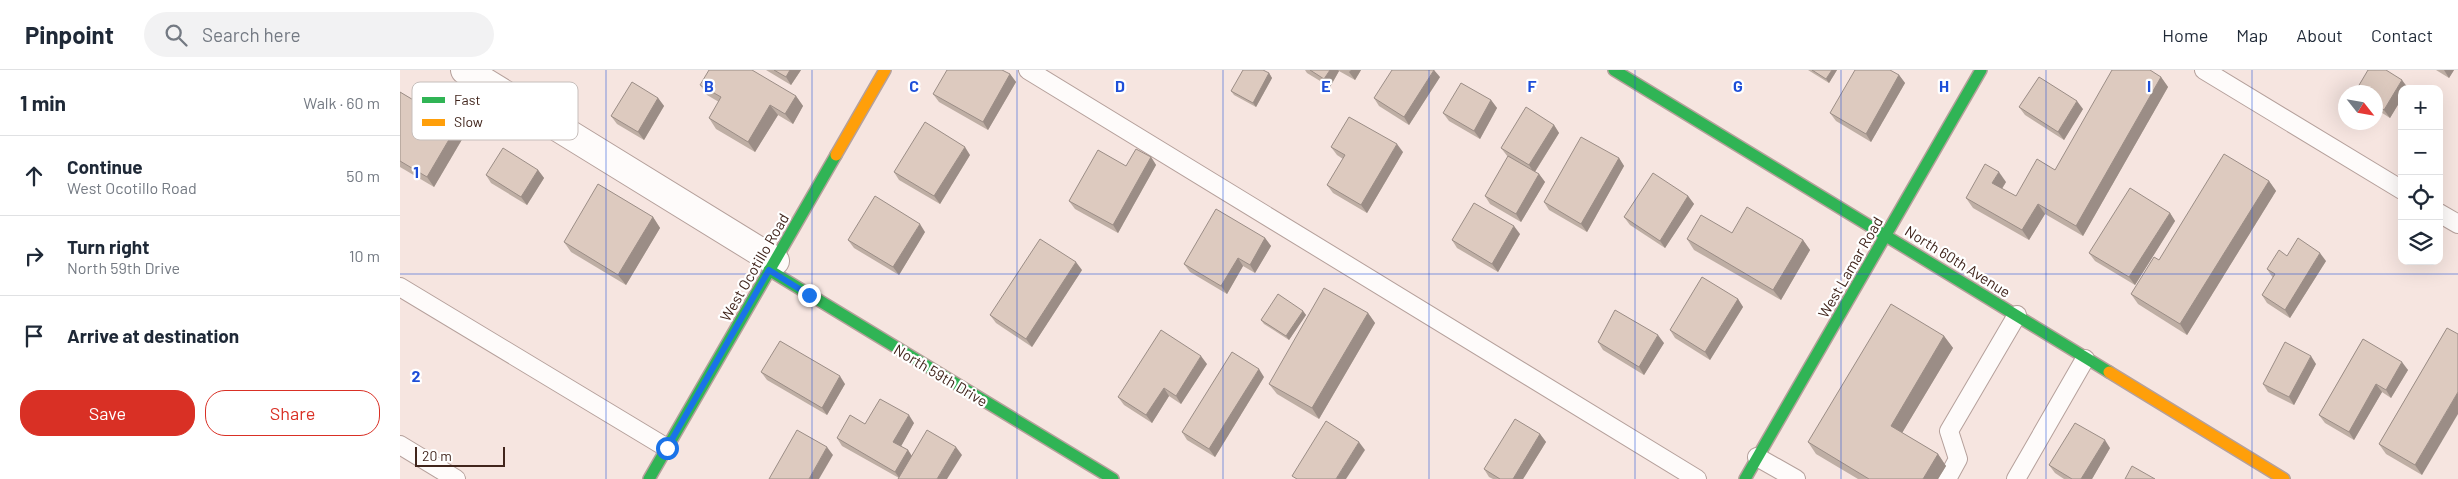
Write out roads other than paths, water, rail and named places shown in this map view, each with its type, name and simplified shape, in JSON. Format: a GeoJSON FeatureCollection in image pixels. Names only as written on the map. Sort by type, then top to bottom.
{"type":"FeatureCollection","features":[{"type":"Feature","properties":{"kind":"street","name":"North 59th Drive"},"geometry":{"type":"LineString","coordinates":[[465,70],[484,82]]}},
{"type":"Feature","properties":{"kind":"street","name":"West Ocotillo Road"},"geometry":{"type":"LineString","coordinates":[[649,479],[885,70]]}},
{"type":"Feature","properties":{"kind":"street","name":"North 60th Avenue"},"geometry":{"type":"LineString","coordinates":[[1614,70],[1886,234],[2085,359],[2284,479]]}},
{"type":"Feature","properties":{"kind":"street","name":"West Lamar Road"},"geometry":{"type":"LineString","coordinates":[[1745,479],[1981,70]]}},
{"type":"Feature","properties":{"kind":"street","name":"North 59th Drive"},"geometry":{"type":"LineString","coordinates":[[575,140],[1113,479]]}},
{"type":"Feature","properties":{"kind":"lane"},"geometry":{"type":"LineString","coordinates":[[1028,70],[1697,479]]}},
{"type":"Feature","properties":{"kind":"lane"},"geometry":{"type":"LineString","coordinates":[[2204,70],[2398,188]]}},
{"type":"Feature","properties":{"kind":"lane"},"geometry":{"type":"LineString","coordinates":[[2443,215],[2458,224]]}},
{"type":"Feature","properties":{"kind":"lane"},"geometry":{"type":"LineString","coordinates":[[400,287],[667,448]]}},
{"type":"Feature","properties":{"kind":"lane"},"geometry":{"type":"LineString","coordinates":[[1947,479],[1958,459],[1949,431],[2017,315]]}},
{"type":"Feature","properties":{"kind":"lane"},"geometry":{"type":"LineString","coordinates":[[2016,479],[2085,359]]}},
{"type":"Feature","properties":{"kind":"lane"},"geometry":{"type":"LineString","coordinates":[[400,445],[456,479]]}},
{"type":"Feature","properties":{"kind":"lane"},"geometry":{"type":"LineString","coordinates":[[1757,457],[1796,479]]}}]}
